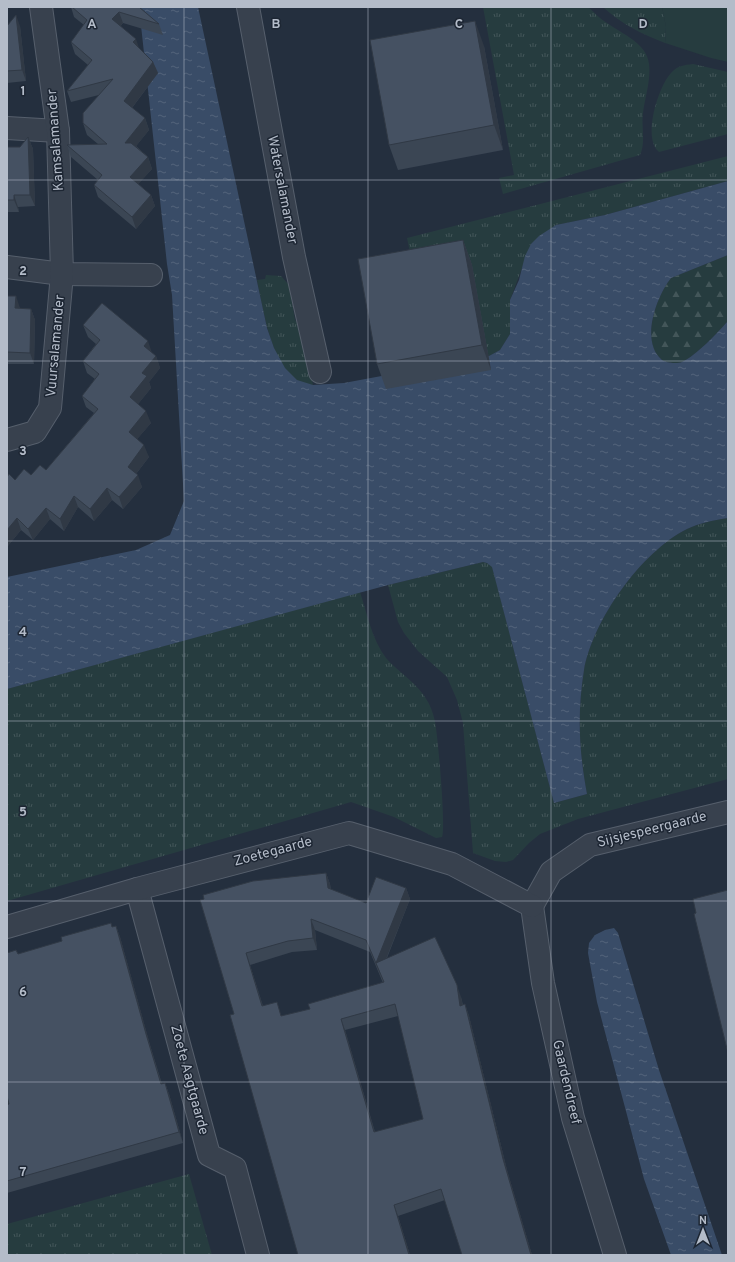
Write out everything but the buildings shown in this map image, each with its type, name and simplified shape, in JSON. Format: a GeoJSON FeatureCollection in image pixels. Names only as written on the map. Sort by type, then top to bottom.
{"type":"FeatureCollection","features":[{"type":"Feature","properties":{"kind":"street","name":"Kamsalamander"},"geometry":{"type":"LineString","coordinates":[[41,7],[58,131],[62,274]]}},
{"type":"Feature","properties":{"kind":"street","name":"Watersalamander"},"geometry":{"type":"LineString","coordinates":[[248,7],[294,257],[320,372]]}},
{"type":"Feature","properties":{"kind":"street"},"geometry":{"type":"LineString","coordinates":[[7,128],[58,131]]}},
{"type":"Feature","properties":{"kind":"street"},"geometry":{"type":"LineString","coordinates":[[7,267],[62,274],[152,275]]}},
{"type":"Feature","properties":{"kind":"street","name":"Vuursalamander"},"geometry":{"type":"LineString","coordinates":[[7,440],[35,432],[50,408],[62,274]]}},
{"type":"Feature","properties":{"kind":"street","name":"Sijsjespeergaarde"},"geometry":{"type":"LineString","coordinates":[[532,906],[551,872],[590,845],[728,812]]}},
{"type":"Feature","properties":{"kind":"street","name":"Zoetegaarde"},"geometry":{"type":"LineString","coordinates":[[7,927],[137,889],[349,833],[452,864],[532,906]]}},
{"type":"Feature","properties":{"kind":"street","name":"Zoete Aagtgaarde"},"geometry":{"type":"LineString","coordinates":[[137,889],[209,1155],[235,1168],[258,1255]]}},
{"type":"Feature","properties":{"kind":"street","name":"Gaardendreef"},"geometry":{"type":"LineString","coordinates":[[532,906],[543,983],[573,1118],[615,1255]]}},
{"type":"Feature","properties":{"kind":"green space"},"geometry":{"type":"Polygon","coordinates":[[[483,7],[588,7],[602,20],[639,45],[644,50],[649,64],[649,82],[643,113],[643,145],[640,155],[503,194],[499,178],[514,175],[483,7]]]}},
{"type":"Feature","properties":{"kind":"green space"},"geometry":{"type":"Polygon","coordinates":[[[603,7],[662,7],[666,27],[665,43],[632,28],[617,19],[603,7]]]}},
{"type":"Feature","properties":{"kind":"green space"},"geometry":{"type":"Polygon","coordinates":[[[662,7],[728,7],[728,62],[665,43],[666,27],[662,7]]]}},
{"type":"Feature","properties":{"kind":"green space"},"geometry":{"type":"Polygon","coordinates":[[[693,64],[728,72],[728,134],[659,152],[654,145],[652,125],[657,100],[661,89],[673,71],[681,66],[693,64]]]}},
{"type":"Feature","properties":{"kind":"green space"},"geometry":{"type":"Polygon","coordinates":[[[728,156],[728,181],[605,215],[556,225],[531,244],[510,300],[510,334],[500,350],[489,356],[415,276],[407,238],[728,156]]]}},
{"type":"Feature","properties":{"kind":"green space"},"geometry":{"type":"Polygon","coordinates":[[[728,255],[728,321],[688,359],[677,363],[662,360],[655,352],[651,331],[656,308],[665,286],[671,278],[728,255]]]}},
{"type":"Feature","properties":{"kind":"green space"},"geometry":{"type":"Polygon","coordinates":[[[266,275],[281,276],[289,285],[295,320],[299,323],[313,385],[298,381],[289,373],[281,363],[275,350],[265,320],[257,280],[265,279],[266,275]]]}},
{"type":"Feature","properties":{"kind":"green space"},"geometry":{"type":"Polygon","coordinates":[[[728,518],[728,779],[578,819],[540,834],[513,860],[506,862],[495,861],[473,853],[463,723],[457,700],[447,677],[418,651],[404,633],[398,622],[388,585],[483,562],[492,566],[554,803],[587,794],[582,763],[580,702],[584,670],[589,651],[597,630],[608,609],[637,571],[653,554],[670,540],[687,529],[697,525],[728,518]]]}},
{"type":"Feature","properties":{"kind":"green space"},"geometry":{"type":"Polygon","coordinates":[[[360,592],[373,635],[381,651],[386,658],[424,695],[435,720],[441,782],[443,818],[442,837],[436,838],[394,817],[351,802],[7,901],[7,689],[360,592]]]}},
{"type":"Feature","properties":{"kind":"green space"},"geometry":{"type":"Polygon","coordinates":[[[189,1174],[212,1255],[7,1255],[7,1224],[189,1174]]]}},
{"type":"Feature","properties":{"kind":"water"},"geometry":{"type":"Polygon","coordinates":[[[139,7],[198,7],[267,328],[274,348],[285,368],[297,380],[313,385],[344,383],[489,356],[500,350],[510,334],[510,300],[519,280],[525,256],[531,244],[539,236],[556,225],[605,215],[728,181],[728,255],[671,278],[660,296],[651,331],[655,352],[664,361],[677,363],[688,359],[728,321],[728,518],[702,523],[687,529],[670,540],[653,554],[622,589],[608,609],[597,630],[584,670],[580,702],[582,763],[587,794],[554,803],[492,567],[483,562],[388,585],[7,689],[7,577],[136,550],[170,535],[184,501],[172,295],[167,264],[139,7]]]}},
{"type":"Feature","properties":{"kind":"water"},"geometry":{"type":"Polygon","coordinates":[[[614,928],[618,933],[659,1070],[722,1255],[671,1255],[644,1179],[597,1002],[588,953],[589,943],[595,935],[605,930],[614,928]]]}}]}
